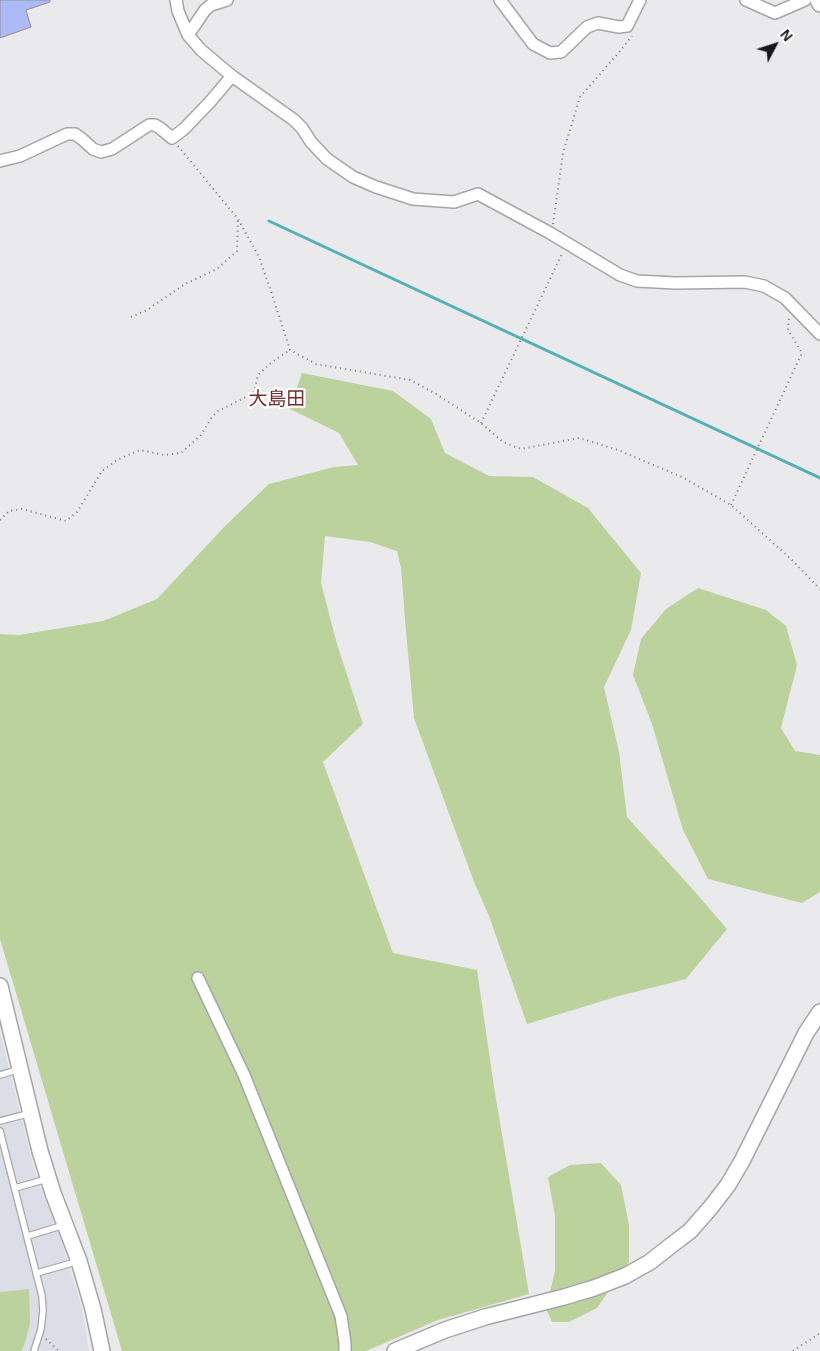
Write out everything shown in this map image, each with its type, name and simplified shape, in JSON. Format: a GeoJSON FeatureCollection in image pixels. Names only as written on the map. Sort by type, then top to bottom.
{"type":"FeatureCollection","features":[{"type":"Feature","properties":{"kind":"street"},"geometry":{"type":"LineString","coordinates":[[176,0],[178,11],[188,35],[201,50],[232,76],[294,120],[327,159],[353,177],[413,199],[454,202],[478,194],[550,233],[620,275],[637,281],[675,284],[745,282],[764,286],[785,298],[820,334]]}},
{"type":"Feature","properties":{"kind":"street"},"geometry":{"type":"LineString","coordinates":[[188,35],[205,10],[211,5],[227,0]]}},
{"type":"Feature","properties":{"kind":"street"},"geometry":{"type":"LineString","coordinates":[[500,0],[533,44],[550,53],[561,52],[587,27],[598,23],[619,27],[627,26],[640,0]]}},
{"type":"Feature","properties":{"kind":"street"},"geometry":{"type":"LineString","coordinates":[[746,0],[775,13],[805,0]]}},
{"type":"Feature","properties":{"kind":"street"},"geometry":{"type":"LineString","coordinates":[[818,0],[820,4]]}},
{"type":"Feature","properties":{"kind":"street"},"geometry":{"type":"LineString","coordinates":[[0,160],[20,156],[67,134],[75,134],[94,149],[101,152],[112,149],[149,125],[155,125],[172,138],[184,129],[232,76]]}},
{"type":"Feature","properties":{"kind":"street"},"geometry":{"type":"LineString","coordinates":[[198,978],[244,1075],[341,1316],[346,1343],[345,1351]]}},
{"type":"Feature","properties":{"kind":"street"},"geometry":{"type":"LineString","coordinates":[[0,986],[3,1010],[21,1069],[40,1151],[48,1179],[79,1262],[93,1308],[102,1351]]}},
{"type":"Feature","properties":{"kind":"street"},"geometry":{"type":"LineString","coordinates":[[395,1351],[445,1330],[485,1317],[594,1288],[625,1276],[650,1262],[670,1247],[690,1231],[728,1184],[742,1161],[806,1033],[820,1012]]}},
{"type":"Feature","properties":{"kind":"lane"},"geometry":{"type":"LineString","coordinates":[[0,1075],[21,1069]]}},
{"type":"Feature","properties":{"kind":"lane"},"geometry":{"type":"LineString","coordinates":[[0,1121],[31,1113]]}},
{"type":"Feature","properties":{"kind":"lane"},"geometry":{"type":"LineString","coordinates":[[0,1131],[42,1296],[43,1311],[39,1336],[34,1351]]}},
{"type":"Feature","properties":{"kind":"lane"},"geometry":{"type":"LineString","coordinates":[[15,1188],[48,1179]]}},
{"type":"Feature","properties":{"kind":"lane"},"geometry":{"type":"LineString","coordinates":[[28,1236],[66,1224]]}},
{"type":"Feature","properties":{"kind":"lane"},"geometry":{"type":"LineString","coordinates":[[37,1273],[79,1262]]}},
{"type":"Feature","properties":{"kind":"path"},"geometry":{"type":"LineString","coordinates":[[550,233],[555,219],[563,153],[580,97],[633,34],[627,26]]}},
{"type":"Feature","properties":{"kind":"path"},"geometry":{"type":"LineString","coordinates":[[172,138],[238,219],[259,257],[290,350],[316,364],[410,380],[482,423],[503,442],[521,449],[579,438],[618,450],[684,478],[731,505],[791,558],[820,589]]}},
{"type":"Feature","properties":{"kind":"path"},"geometry":{"type":"LineString","coordinates":[[131,317],[147,310],[185,284],[217,268],[237,251],[238,219]]}},
{"type":"Feature","properties":{"kind":"path"},"geometry":{"type":"LineString","coordinates":[[482,423],[567,243]]}},
{"type":"Feature","properties":{"kind":"path"},"geometry":{"type":"LineString","coordinates":[[731,505],[802,353],[788,330],[789,317],[794,306]]}},
{"type":"Feature","properties":{"kind":"path"},"geometry":{"type":"LineString","coordinates":[[0,520],[10,511],[22,509],[66,521],[77,512],[102,472],[117,460],[140,450],[164,455],[181,453],[201,435],[218,411],[254,392],[258,374],[290,350]]}},
{"type":"Feature","properties":{"kind":"path"},"geometry":{"type":"LineString","coordinates":[[793,1351],[820,1332]]}},
{"type":"Feature","properties":{"kind":"path"},"geometry":{"type":"LineString","coordinates":[[39,1336],[49,1341],[59,1351]]}},
{"type":"Feature","properties":{"kind":"shaded area"},"geometry":{"type":"Polygon","coordinates":[[[0,1032],[32,1161],[59,1233],[82,1309],[89,1351],[0,1351],[0,1032]]]}},
{"type":"Feature","properties":{"kind":"green space"},"geometry":{"type":"Polygon","coordinates":[[[302,373],[393,391],[431,419],[445,453],[489,476],[533,477],[588,508],[641,573],[631,630],[604,687],[619,752],[627,817],[727,929],[686,979],[619,996],[527,1024],[489,916],[474,882],[414,718],[401,568],[397,551],[370,542],[325,536],[321,583],[337,644],[363,724],[323,762],[393,953],[477,970],[494,1087],[529,1294],[438,1320],[366,1351],[122,1351],[0,939],[0,634],[19,635],[103,621],[157,599],[225,526],[269,484],[334,467],[358,465],[339,433],[290,409],[302,373]]]}},
{"type":"Feature","properties":{"kind":"green space"},"geometry":{"type":"Polygon","coordinates":[[[698,588],[766,610],[786,626],[797,665],[781,728],[795,751],[820,755],[820,892],[802,903],[708,879],[683,830],[652,724],[633,675],[641,639],[666,609],[698,588]]]}},
{"type":"Feature","properties":{"kind":"green space"},"geometry":{"type":"Polygon","coordinates":[[[601,1163],[621,1185],[629,1225],[629,1262],[597,1308],[569,1322],[552,1322],[546,1309],[555,1271],[555,1216],[548,1177],[570,1165],[601,1163]]]}},
{"type":"Feature","properties":{"kind":"green space"},"geometry":{"type":"Polygon","coordinates":[[[29,1289],[30,1323],[25,1343],[21,1351],[0,1351],[0,1292],[29,1289]]]}},
{"type":"Feature","properties":{"kind":"building"},"geometry":{"type":"Polygon","coordinates":[[[0,0],[50,0],[50,2],[26,10],[31,27],[0,38],[0,0]]]}},
{"type":"Feature","properties":{"kind":"waterway"},"geometry":{"type":"LineString","coordinates":[[269,221],[820,478]]}},
{"type":"Feature","properties":{"kind":"district","name":"大島田"},"geometry":{"type":"Point","coordinates":[277,400]}}]}
